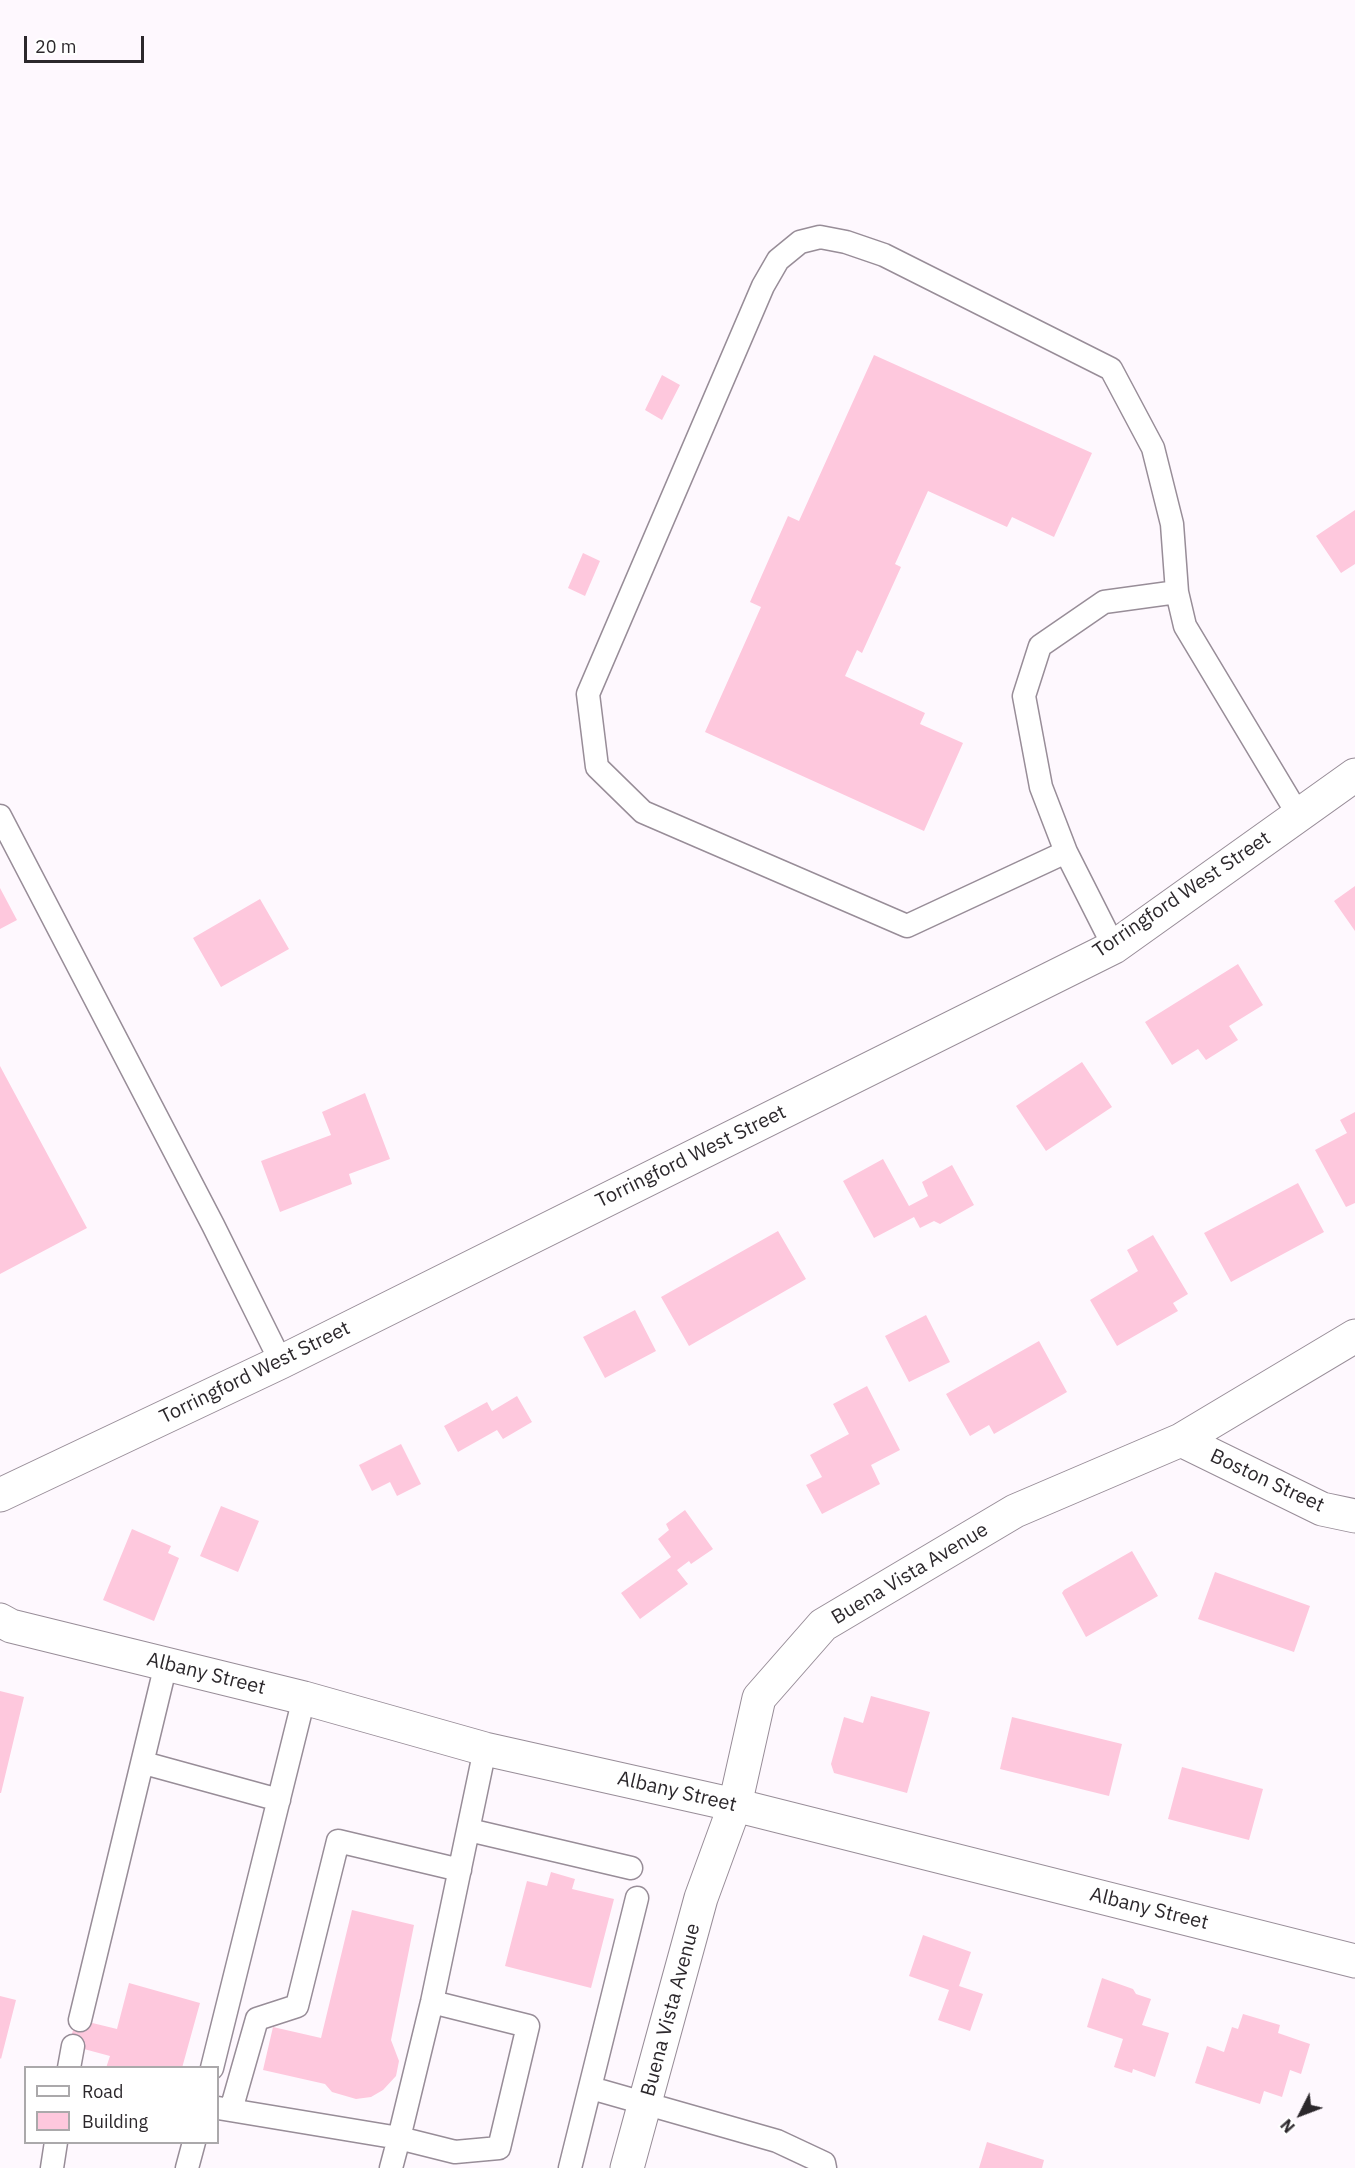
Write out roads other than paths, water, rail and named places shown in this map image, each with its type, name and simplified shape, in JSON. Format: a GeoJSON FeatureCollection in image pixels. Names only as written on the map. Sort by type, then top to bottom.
{"type":"FeatureCollection","features":[{"type":"Feature","properties":{"kind":"street","name":"Torringford West Street"},"geometry":{"type":"LineString","coordinates":[[0,1495],[280,1362],[1114,947],[1355,775]]}},
{"type":"Feature","properties":{"kind":"street","name":"Buena Vista Avenue"},"geometry":{"type":"LineString","coordinates":[[627,2168],[701,1898],[735,1805],[759,1698],[823,1625],[1015,1511],[1181,1440],[1355,1336]]}},
{"type":"Feature","properties":{"kind":"street","name":"Boston Street"},"geometry":{"type":"LineString","coordinates":[[1181,1440],[1322,1509],[1355,1516]]}},
{"type":"Feature","properties":{"kind":"street","name":"Albany Street"},"geometry":{"type":"LineString","coordinates":[[0,1620],[11,1626],[304,1698],[485,1749],[735,1805],[1355,1961]]}},
{"type":"Feature","properties":{"kind":"lane"},"geometry":{"type":"LineString","coordinates":[[1066,852],[907,926],[643,812],[597,767],[588,694],[763,286],[778,260],[800,242],[820,237],[846,242],[884,255],[1111,369],[1153,448],[1172,524],[1177,592],[1185,626],[1299,816]]}},
{"type":"Feature","properties":{"kind":"lane"},"geometry":{"type":"LineString","coordinates":[[1114,947],[1066,852],[1041,787],[1024,696],[1040,646],[1104,602],[1177,592]]}},
{"type":"Feature","properties":{"kind":"lane"},"geometry":{"type":"LineString","coordinates":[[0,816],[213,1225],[280,1362]]}},
{"type":"Feature","properties":{"kind":"lane"},"geometry":{"type":"LineString","coordinates":[[80,2020],[144,1763],[166,1664]]}},
{"type":"Feature","properties":{"kind":"lane"},"geometry":{"type":"LineString","coordinates":[[212,2066],[304,1698]]}},
{"type":"Feature","properties":{"kind":"lane"},"geometry":{"type":"LineString","coordinates":[[391,2168],[432,2002],[485,1749]]}},
{"type":"Feature","properties":{"kind":"lane"},"geometry":{"type":"LineString","coordinates":[[144,1763],[279,1800]]}},
{"type":"Feature","properties":{"kind":"lane"},"geometry":{"type":"LineString","coordinates":[[469,1830],[631,1868]]}},
{"type":"Feature","properties":{"kind":"lane"},"geometry":{"type":"LineString","coordinates":[[432,2002],[528,2026],[499,2148],[461,2160],[399,2138],[224,2109],[257,2019],[297,2006],[339,1841],[460,1870]]}},
{"type":"Feature","properties":{"kind":"lane"},"geometry":{"type":"LineString","coordinates":[[570,2168],[638,1898]]}},
{"type":"Feature","properties":{"kind":"lane"},"geometry":{"type":"LineString","coordinates":[[591,2088],[777,2141],[824,2163],[825,2168]]}},
{"type":"Feature","properties":{"kind":"lane"},"geometry":{"type":"LineString","coordinates":[[52,2168],[56,2144]]}},
{"type":"Feature","properties":{"kind":"lane"},"geometry":{"type":"LineString","coordinates":[[187,2168],[193,2144]]}}]}
